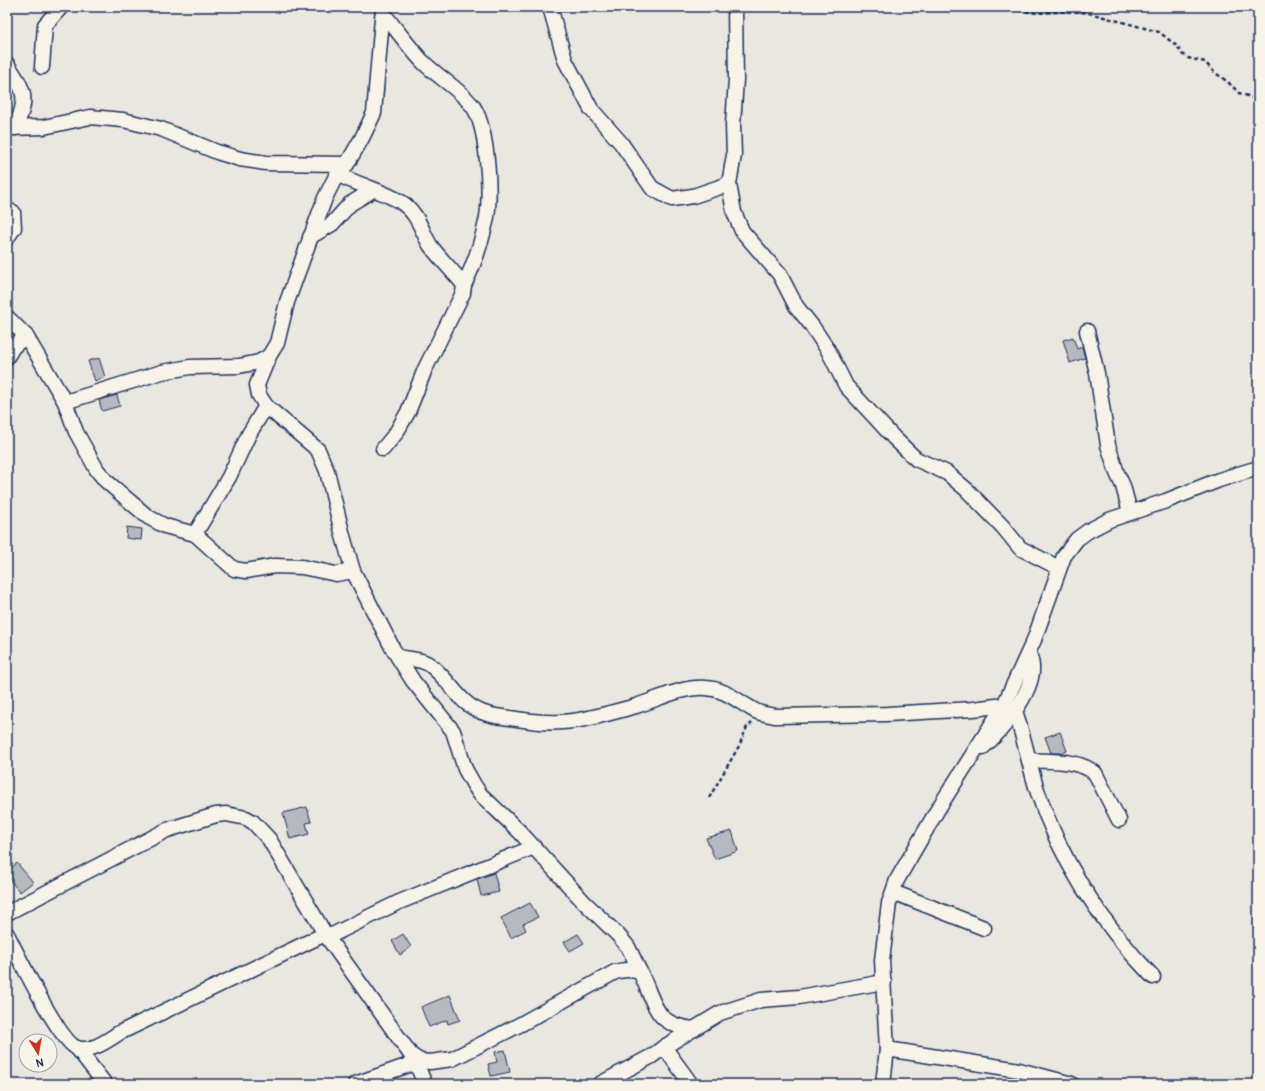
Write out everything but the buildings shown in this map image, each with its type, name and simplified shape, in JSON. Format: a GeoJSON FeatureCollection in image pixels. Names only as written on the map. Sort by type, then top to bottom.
{"type":"FeatureCollection","features":[{"type":"Feature","properties":{"kind":"street"},"geometry":{"type":"LineString","coordinates":[[42,67],[45,25],[61,7]]}},
{"type":"Feature","properties":{"kind":"street"},"geometry":{"type":"LineString","coordinates":[[550,7],[565,60],[591,109],[621,143],[652,188],[672,199],[693,196],[729,184]]}},
{"type":"Feature","properties":{"kind":"street"},"geometry":{"type":"LineString","coordinates":[[735,7],[736,79],[733,125],[734,154],[729,184],[734,212],[742,232],[780,275],[796,306],[828,350],[846,386],[894,438],[916,459],[947,473],[967,490],[1003,527],[1020,548],[1060,568]]}},
{"type":"Feature","properties":{"kind":"street"},"geometry":{"type":"LineString","coordinates":[[257,385],[279,336],[287,302],[310,238],[342,169],[362,138],[374,113],[383,10]]}},
{"type":"Feature","properties":{"kind":"street"},"geometry":{"type":"LineString","coordinates":[[383,10],[423,62],[472,104],[478,118],[487,157],[488,206],[486,223],[477,257],[464,285],[464,293],[425,369],[408,412],[396,433],[383,449]]}},
{"type":"Feature","properties":{"kind":"street"},"geometry":{"type":"LineString","coordinates":[[7,64],[20,82],[24,92],[24,103],[11,128],[44,127],[90,117],[123,120],[160,129],[216,152],[240,159],[266,163],[342,169],[354,183],[386,193],[410,210],[421,224],[430,244],[464,285]]}},
{"type":"Feature","properties":{"kind":"street"},"geometry":{"type":"LineString","coordinates":[[310,238],[332,224],[350,204],[373,190]]}},
{"type":"Feature","properties":{"kind":"street"},"geometry":{"type":"LineString","coordinates":[[7,238],[14,228],[13,212]]}},
{"type":"Feature","properties":{"kind":"street"},"geometry":{"type":"LineString","coordinates":[[7,317],[26,336],[65,402],[69,416],[84,447],[106,481],[148,517],[165,526],[195,534],[234,569],[246,571],[275,566],[302,567],[336,574],[353,572]]}},
{"type":"Feature","properties":{"kind":"street"},"geometry":{"type":"LineString","coordinates":[[1087,331],[1097,373],[1108,445],[1123,486],[1130,512]]}},
{"type":"Feature","properties":{"kind":"street"},"geometry":{"type":"LineString","coordinates":[[7,357],[13,347],[26,336]]}},
{"type":"Feature","properties":{"kind":"street"},"geometry":{"type":"LineString","coordinates":[[65,402],[162,372],[190,367],[239,366],[259,362],[269,356]]}},
{"type":"Feature","properties":{"kind":"street"},"geometry":{"type":"LineString","coordinates":[[239,366],[251,373],[257,385],[259,395],[266,406],[318,450],[327,471],[353,572],[398,657],[413,681],[453,731],[465,769],[480,794],[534,847],[628,947],[659,1015],[670,1024],[681,1028],[694,1029]]}},
{"type":"Feature","properties":{"kind":"street"},"geometry":{"type":"LineString","coordinates":[[195,534],[229,477],[249,434],[266,406]]}},
{"type":"Feature","properties":{"kind":"street"},"geometry":{"type":"LineString","coordinates":[[883,1084],[887,1049],[882,960],[889,903],[892,892],[904,867],[938,809],[974,755],[1009,708],[1041,616],[1055,584],[1064,556],[1077,539],[1098,525],[1130,512],[1166,501],[1219,480],[1258,468]]}},
{"type":"Feature","properties":{"kind":"street"},"geometry":{"type":"LineString","coordinates":[[398,657],[430,665],[462,700],[480,711],[493,715],[538,721],[563,722],[632,707],[687,689],[705,688],[726,692],[752,709],[766,714],[813,716],[1009,708]]}},
{"type":"Feature","properties":{"kind":"street"},"geometry":{"type":"LineString","coordinates":[[1009,708],[1030,760],[1038,791],[1066,862],[1091,901],[1121,940],[1153,977]]}},
{"type":"Feature","properties":{"kind":"street"},"geometry":{"type":"LineString","coordinates":[[1030,760],[1074,763],[1089,768],[1095,773],[1119,820]]}},
{"type":"Feature","properties":{"kind":"street"},"geometry":{"type":"LineString","coordinates":[[7,913],[167,830],[226,814],[253,822],[269,839],[326,935],[418,1062],[425,1084]]}},
{"type":"Feature","properties":{"kind":"street"},"geometry":{"type":"LineString","coordinates":[[77,1048],[90,1049],[119,1033],[326,935],[397,903],[534,847]]}},
{"type":"Feature","properties":{"kind":"street"},"geometry":{"type":"LineString","coordinates":[[892,892],[984,928]]}},
{"type":"Feature","properties":{"kind":"street"},"geometry":{"type":"LineString","coordinates":[[7,934],[34,988],[65,1037],[77,1048],[105,1084]]}},
{"type":"Feature","properties":{"kind":"street"},"geometry":{"type":"LineString","coordinates":[[355,1084],[418,1062],[439,1062],[452,1059],[521,1024],[615,972],[631,969],[640,972]]}},
{"type":"Feature","properties":{"kind":"street"},"geometry":{"type":"LineString","coordinates":[[600,1084],[652,1056],[720,1013],[761,1000],[806,996],[884,982]]}},
{"type":"Feature","properties":{"kind":"street"},"geometry":{"type":"LineString","coordinates":[[664,1047],[691,1084]]}},
{"type":"Feature","properties":{"kind":"street"},"geometry":{"type":"LineString","coordinates":[[887,1049],[1019,1070],[1072,1084]]}},
{"type":"Feature","properties":{"kind":"path"},"geometry":{"type":"LineString","coordinates":[[998,7],[1037,13],[1074,11],[1089,13],[1159,32],[1177,46],[1182,54],[1188,58],[1205,62],[1212,71],[1229,83],[1239,93],[1253,98],[1258,96]]}},
{"type":"Feature","properties":{"kind":"path"},"geometry":{"type":"LineString","coordinates":[[709,798],[740,746],[747,727],[766,714]]}}]}
